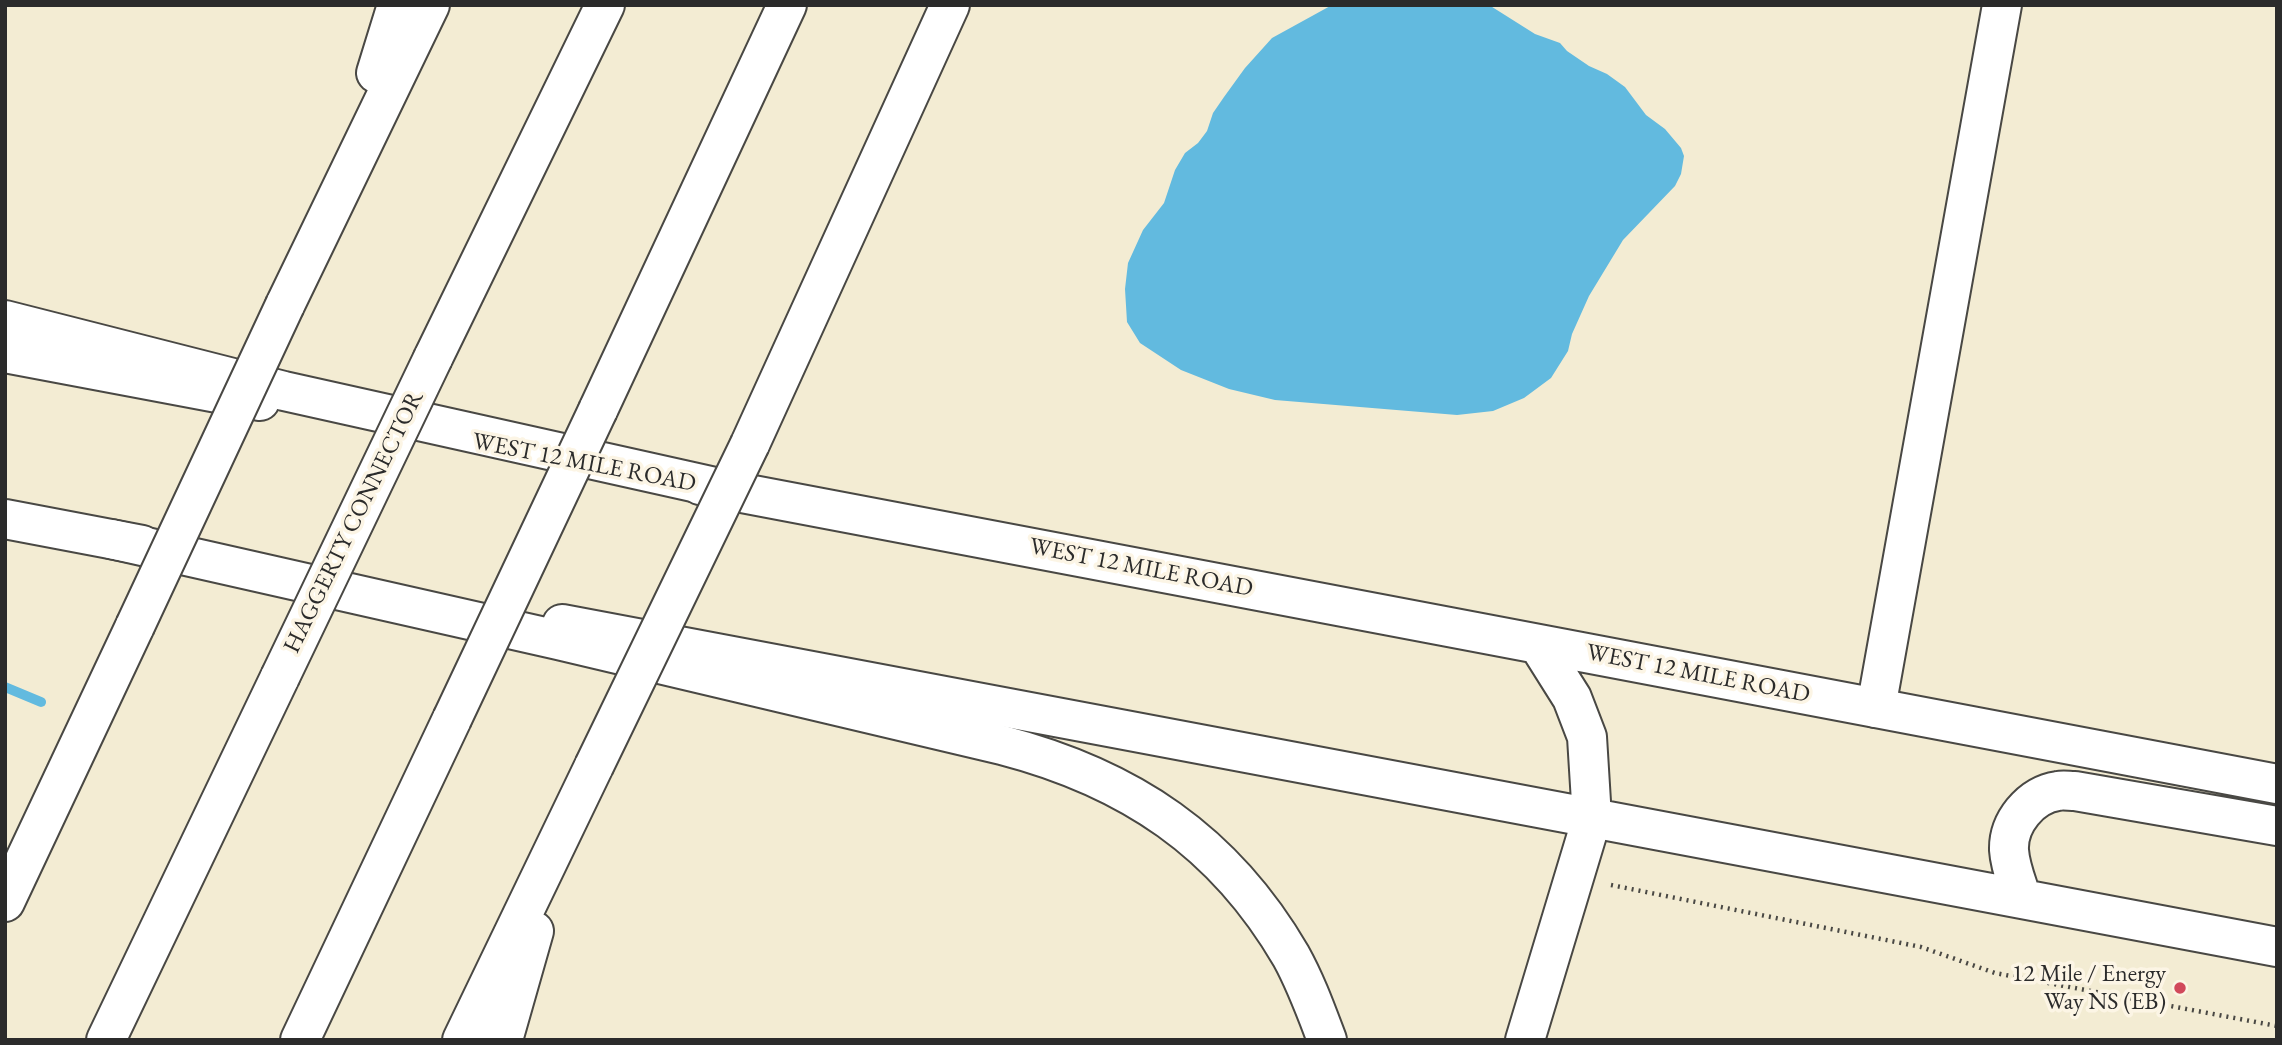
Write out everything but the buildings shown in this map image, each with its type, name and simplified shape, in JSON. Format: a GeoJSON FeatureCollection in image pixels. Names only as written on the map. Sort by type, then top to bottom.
{"type":"FeatureCollection","features":[{"type":"Feature","properties":{"kind":"main road"},"geometry":{"type":"LineString","coordinates":[[285,305],[373,81],[397,5]]}},
{"type":"Feature","properties":{"kind":"main road"},"geometry":{"type":"LineString","coordinates":[[5,902],[285,305],[430,5]]}},
{"type":"Feature","properties":{"kind":"main road","name":"HAGGERTY CONNECTOR"},"geometry":{"type":"LineString","coordinates":[[106,1040],[605,5]]}},
{"type":"Feature","properties":{"kind":"main road"},"geometry":{"type":"LineString","coordinates":[[300,1040],[787,5]]}},
{"type":"Feature","properties":{"kind":"main road"},"geometry":{"type":"LineString","coordinates":[[462,1040],[750,444],[950,5]]}},
{"type":"Feature","properties":{"kind":"main road"},"geometry":{"type":"LineString","coordinates":[[1876,708],[2002,5]]}},
{"type":"Feature","properties":{"kind":"main road"},"geometry":{"type":"LineString","coordinates":[[5,320],[284,391],[733,491]]}},
{"type":"Feature","properties":{"kind":"main road","name":"WEST 12 MILE ROAD"},"geometry":{"type":"LineString","coordinates":[[5,353],[2277,784]]}},
{"type":"Feature","properties":{"kind":"main road"},"geometry":{"type":"LineString","coordinates":[[5,519],[2277,947]]}},
{"type":"Feature","properties":{"kind":"main road"},"geometry":{"type":"LineString","coordinates":[[111,539],[545,637],[1002,745],[1047,757],[1090,773],[1131,794],[1170,820],[1206,849],[1238,883],[1267,919],[1292,957],[1312,999],[1327,1040]]}},
{"type":"Feature","properties":{"kind":"main road"},"geometry":{"type":"LineString","coordinates":[[1525,1040],[1592,818],[1587,737],[1572,698],[1538,644]]}},
{"type":"Feature","properties":{"kind":"main road"},"geometry":{"type":"LineString","coordinates":[[2022,899],[2011,863],[2011,834],[2016,820],[2027,806],[2041,796],[2057,791],[2074,791],[2277,826]]}},
{"type":"Feature","properties":{"kind":"main road"},"geometry":{"type":"LineString","coordinates":[[503,1040],[563,831]]}},
{"type":"Feature","properties":{"kind":"path"},"geometry":{"type":"LineString","coordinates":[[1574,878],[1921,947],[1995,974],[2277,1026]]}},
{"type":"Feature","properties":{"kind":"water"},"geometry":{"type":"Polygon","coordinates":[[[1332,5],[1489,5],[1535,34],[1560,43],[1589,66],[1607,74],[1625,87],[1646,115],[1665,129],[1681,148],[1684,156],[1681,174],[1675,186],[1623,240],[1589,296],[1572,334],[1568,351],[1551,378],[1524,398],[1493,411],[1457,415],[1275,400],[1229,389],[1181,370],[1140,343],[1127,322],[1125,289],[1128,263],[1143,230],[1164,203],[1175,170],[1185,153],[1198,143],[1224,97],[1272,38],[1332,5]]]}},
{"type":"Feature","properties":{"kind":"waterway"},"geometry":{"type":"LineString","coordinates":[[5,687],[41,702]]}},
{"type":"Feature","properties":{"kind":"place","name":"12 Mile / Energy Way NS (EB)"},"geometry":{"type":"Point","coordinates":[2180,988]}}]}
